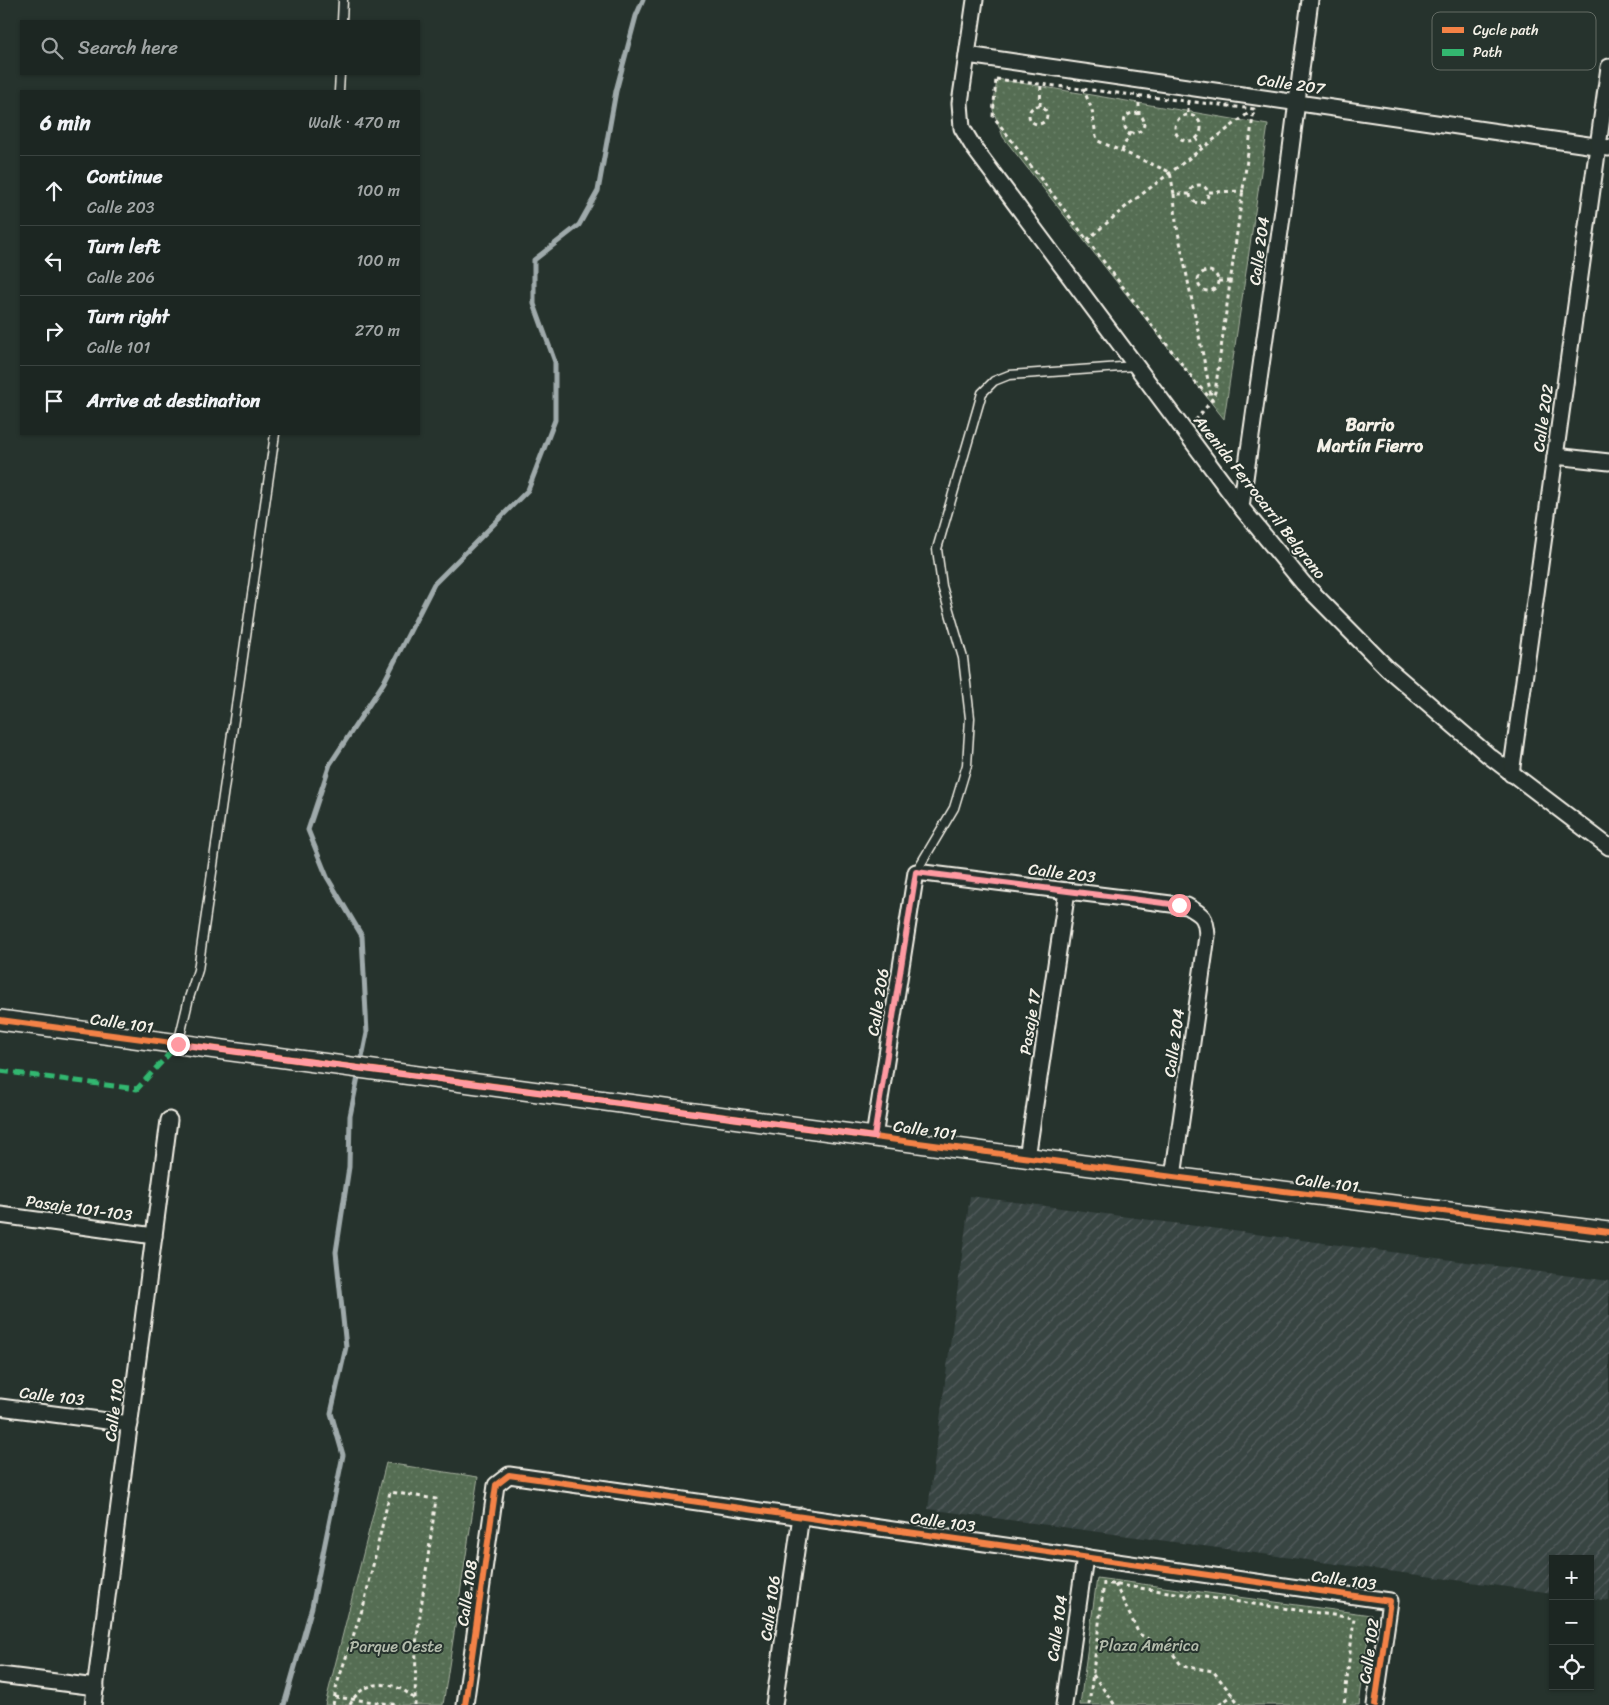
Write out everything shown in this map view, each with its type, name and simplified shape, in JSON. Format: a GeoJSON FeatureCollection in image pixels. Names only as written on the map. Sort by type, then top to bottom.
{"type":"FeatureCollection","features":[{"type":"Feature","properties":{"kind":"street"},"geometry":{"type":"LineString","coordinates":[[968,55],[975,0]]}},
{"type":"Feature","properties":{"kind":"street","name":"Calle 204"},"geometry":{"type":"LineString","coordinates":[[1240,507],[1310,0]]}},
{"type":"Feature","properties":{"kind":"street","name":"Calle 207"},"geometry":{"type":"LineString","coordinates":[[968,55],[1604,148]]}},
{"type":"Feature","properties":{"kind":"street","name":"Avenida Ferrocarril Belgrano"},"geometry":{"type":"LineString","coordinates":[[968,55],[960,103],[962,128],[974,148],[1240,507],[1304,583],[1387,668],[1511,774],[1609,847]]}},
{"type":"Feature","properties":{"kind":"street","name":"Calle 202"},"geometry":{"type":"LineString","coordinates":[[1511,774],[1555,456],[1604,148],[1609,66]]}},
{"type":"Feature","properties":{"kind":"street"},"geometry":{"type":"LineString","coordinates":[[1555,456],[1609,462]]}},
{"type":"Feature","properties":{"kind":"street","name":"Calle 203"},"geometry":{"type":"LineString","coordinates":[[916,872],[1187,906],[1202,914]]}},
{"type":"Feature","properties":{"kind":"street","name":"Calle 206"},"geometry":{"type":"LineString","coordinates":[[874,1137],[916,872]]}},
{"type":"Feature","properties":{"kind":"street","name":"Pasaje 17"},"geometry":{"type":"LineString","coordinates":[[1027,1158],[1067,892]]}},
{"type":"Feature","properties":{"kind":"street","name":"Calle 204"},"geometry":{"type":"LineString","coordinates":[[1173,1177],[1207,936],[1202,914]]}},
{"type":"Feature","properties":{"kind":"street","name":"Calle 101"},"geometry":{"type":"LineString","coordinates":[[0,1020],[1027,1158],[1609,1232]]}},
{"type":"Feature","properties":{"kind":"street","name":"Calle 110"},"geometry":{"type":"LineString","coordinates":[[93,1705],[168,1120]]}},
{"type":"Feature","properties":{"kind":"street","name":"Pasaje 101-103"},"geometry":{"type":"LineString","coordinates":[[0,1215],[154,1236]]}},
{"type":"Feature","properties":{"kind":"street","name":"Calle 103"},"geometry":{"type":"LineString","coordinates":[[0,1407],[130,1424]]}},
{"type":"Feature","properties":{"kind":"street","name":"Calle 103"},"geometry":{"type":"LineString","coordinates":[[496,1485],[509,1475],[1390,1601]]}},
{"type":"Feature","properties":{"kind":"street","name":"Calle 108"},"geometry":{"type":"LineString","coordinates":[[465,1705],[496,1485]]}},
{"type":"Feature","properties":{"kind":"street","name":"Calle 106"},"geometry":{"type":"LineString","coordinates":[[774,1705],[801,1516]]}},
{"type":"Feature","properties":{"kind":"street","name":"Calle 104"},"geometry":{"type":"LineString","coordinates":[[1064,1705],[1085,1556]]}},
{"type":"Feature","properties":{"kind":"street","name":"Calle 102"},"geometry":{"type":"LineString","coordinates":[[1375,1705],[1390,1601]]}},
{"type":"Feature","properties":{"kind":"street"},"geometry":{"type":"LineString","coordinates":[[0,1675],[96,1687]]}},
{"type":"Feature","properties":{"kind":"lane"},"geometry":{"type":"LineString","coordinates":[[342,20],[343,0]]}},
{"type":"Feature","properties":{"kind":"lane"},"geometry":{"type":"LineString","coordinates":[[339,90],[340,75]]}},
{"type":"Feature","properties":{"kind":"lane"},"geometry":{"type":"LineString","coordinates":[[916,872],[954,808],[967,765],[970,718],[963,658],[942,586],[937,549],[982,393],[994,381],[1009,375],[1136,366]]}},
{"type":"Feature","properties":{"kind":"lane"},"geometry":{"type":"LineString","coordinates":[[178,1044],[198,970],[275,435]]}},
{"type":"Feature","properties":{"kind":"path"},"geometry":{"type":"LineString","coordinates":[[1212,400],[1200,387],[992,116],[996,78],[1254,109]]}},
{"type":"Feature","properties":{"kind":"path"},"geometry":{"type":"LineString","coordinates":[[1040,106],[1041,82]]}},
{"type":"Feature","properties":{"kind":"path"},"geometry":{"type":"LineString","coordinates":[[1083,88],[1092,110],[1098,141],[1170,172]]}},
{"type":"Feature","properties":{"kind":"path"},"geometry":{"type":"LineString","coordinates":[[1139,94],[1139,114],[1143,119],[1143,125],[1137,132],[1130,132],[1124,125],[1125,118],[1132,113],[1139,114]]}},
{"type":"Feature","properties":{"kind":"path"},"geometry":{"type":"LineString","coordinates":[[1188,100],[1188,115]]}},
{"type":"Feature","properties":{"kind":"path"},"geometry":{"type":"LineString","coordinates":[[1034,106],[1040,106],[1047,112],[1047,118],[1040,124],[1034,124],[1028,114],[1034,106]]}},
{"type":"Feature","properties":{"kind":"path"},"geometry":{"type":"LineString","coordinates":[[1087,240],[1170,172],[1254,109]]}},
{"type":"Feature","properties":{"kind":"path"},"geometry":{"type":"LineString","coordinates":[[1185,432],[1212,400],[1244,191],[1254,109]]}},
{"type":"Feature","properties":{"kind":"path"},"geometry":{"type":"LineString","coordinates":[[1188,115],[1197,118],[1201,126],[1196,138],[1184,140],[1175,132],[1177,120],[1188,115]]}},
{"type":"Feature","properties":{"kind":"path"},"geometry":{"type":"LineString","coordinates":[[1122,151],[1130,132]]}},
{"type":"Feature","properties":{"kind":"path"},"geometry":{"type":"LineString","coordinates":[[1196,138],[1202,148]]}},
{"type":"Feature","properties":{"kind":"path"},"geometry":{"type":"LineString","coordinates":[[1170,172],[1176,222],[1190,283],[1212,400]]}},
{"type":"Feature","properties":{"kind":"path"},"geometry":{"type":"LineString","coordinates":[[1197,185],[1206,187],[1209,192],[1208,198],[1201,203],[1195,202],[1190,194],[1192,188],[1197,185]]}},
{"type":"Feature","properties":{"kind":"path"},"geometry":{"type":"LineString","coordinates":[[1209,192],[1244,191]]}},
{"type":"Feature","properties":{"kind":"path"},"geometry":{"type":"LineString","coordinates":[[1174,194],[1190,194]]}},
{"type":"Feature","properties":{"kind":"path"},"geometry":{"type":"LineString","coordinates":[[1208,272],[1216,275],[1218,281],[1214,290],[1207,291],[1201,288],[1199,282],[1202,274],[1208,272]]}},
{"type":"Feature","properties":{"kind":"path"},"geometry":{"type":"LineString","coordinates":[[1218,281],[1230,281]]}},
{"type":"Feature","properties":{"kind":"path"},"geometry":{"type":"LineString","coordinates":[[1190,283],[1199,282]]}},
{"type":"Feature","properties":{"kind":"path"},"geometry":{"type":"LineString","coordinates":[[333,1705],[364,1604],[390,1492],[436,1499],[416,1644],[415,1703]]}},
{"type":"Feature","properties":{"kind":"path"},"geometry":{"type":"LineString","coordinates":[[1088,1705],[1104,1583],[1354,1618],[1344,1705]]}},
{"type":"Feature","properties":{"kind":"path"},"geometry":{"type":"LineString","coordinates":[[1115,1584],[1140,1634],[1170,1650],[1182,1666],[1213,1671],[1240,1705]]}},
{"type":"Feature","properties":{"kind":"path"},"geometry":{"type":"LineString","coordinates":[[1093,1674],[1115,1705]]}},
{"type":"Feature","properties":{"kind":"path"},"geometry":{"type":"LineString","coordinates":[[350,1705],[360,1692],[371,1686],[384,1684],[397,1686],[408,1692],[415,1703]]}},
{"type":"Feature","properties":{"kind":"path"},"geometry":{"type":"LineString","coordinates":[[1219,1705],[1233,1695]]}},
{"type":"Feature","properties":{"kind":"path"},"geometry":{"type":"LineString","coordinates":[[335,1697],[400,1705]]}},
{"type":"Feature","properties":{"kind":"shaded area"},"geometry":{"type":"Polygon","coordinates":[[[970,1196],[1609,1281],[1609,1601],[1594,1599],[1594,1555],[1549,1555],[1549,1592],[928,1509],[970,1196]]]}},
{"type":"Feature","properties":{"kind":"green space"},"geometry":{"type":"Polygon","coordinates":[[[997,79],[1268,125],[1224,419],[1003,137],[993,110],[997,79]]]}},
{"type":"Feature","properties":{"kind":"green space","name":"Parque Oeste"},"geometry":{"type":"Polygon","coordinates":[[[386,1463],[478,1477],[443,1705],[325,1705],[386,1463]]]}},
{"type":"Feature","properties":{"kind":"green space","name":"Plaza América"},"geometry":{"type":"Polygon","coordinates":[[[1097,1578],[1371,1615],[1359,1705],[1080,1705],[1097,1578]]]}},
{"type":"Feature","properties":{"kind":"waterway"},"geometry":{"type":"LineString","coordinates":[[284,1705],[312,1607],[343,1455],[331,1413],[346,1347],[336,1252],[349,1167],[350,1116],[367,1033],[362,936],[327,877],[308,830],[330,764],[384,682],[434,584],[528,490],[555,420],[555,362],[534,304],[534,260],[579,225],[598,191],[616,91],[636,16],[643,0]]}},
{"type":"Feature","properties":{"kind":"marked path"},"geometry":{"type":"LineString","coordinates":[[0,1071],[137,1089],[178,1044]]}},
{"type":"Feature","properties":{"kind":"cycle path"},"geometry":{"type":"LineString","coordinates":[[0,1020],[1173,1177],[1609,1232]]}},
{"type":"Feature","properties":{"kind":"cycle path"},"geometry":{"type":"LineString","coordinates":[[465,1705],[496,1485],[509,1475],[1390,1601],[1375,1705]]}},
{"type":"Feature","properties":{"kind":"district","name":"Barrio Martín Fierro"},"geometry":{"type":"Point","coordinates":[1370,435]}},
{"type":"Feature","properties":{"kind":"route"},"geometry":{"type":"LineString","coordinates":[[178,1044],[874,1137],[916,872],[1179,905]]}}]}
